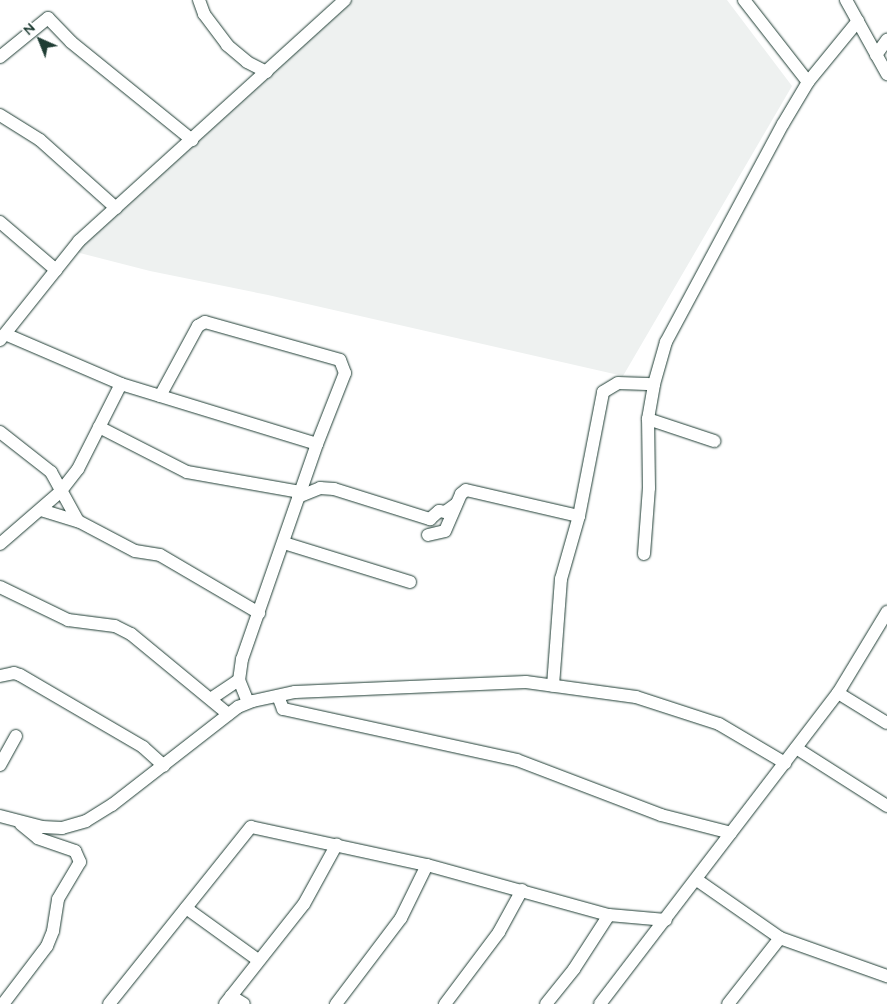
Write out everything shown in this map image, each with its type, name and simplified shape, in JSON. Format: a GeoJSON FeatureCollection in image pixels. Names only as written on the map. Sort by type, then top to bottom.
{"type":"FeatureCollection","features":[{"type":"Feature","properties":{"kind":"street"},"geometry":{"type":"LineString","coordinates":[[199,0],[204,14],[227,45],[247,62],[267,72]]}},
{"type":"Feature","properties":{"kind":"street"},"geometry":{"type":"LineString","coordinates":[[744,0],[808,82]]}},
{"type":"Feature","properties":{"kind":"street"},"geometry":{"type":"LineString","coordinates":[[846,0],[887,74]]}},
{"type":"Feature","properties":{"kind":"street"},"geometry":{"type":"LineString","coordinates":[[317,444],[121,384],[3,337],[79,241],[267,72],[338,2]]}},
{"type":"Feature","properties":{"kind":"street"},"geometry":{"type":"LineString","coordinates":[[0,57],[48,18],[71,42],[192,140]]}},
{"type":"Feature","properties":{"kind":"street"},"geometry":{"type":"LineString","coordinates":[[644,554],[649,488],[648,419],[654,384],[666,342],[808,82],[858,21]]}},
{"type":"Feature","properties":{"kind":"street"},"geometry":{"type":"LineString","coordinates":[[876,55],[887,40]]}},
{"type":"Feature","properties":{"kind":"street"},"geometry":{"type":"LineString","coordinates":[[0,115],[40,140],[116,208]]}},
{"type":"Feature","properties":{"kind":"street"},"geometry":{"type":"LineString","coordinates":[[0,222],[56,270]]}},
{"type":"Feature","properties":{"kind":"street"},"geometry":{"type":"LineString","coordinates":[[160,396],[198,326],[205,322],[340,360],[345,373],[317,444],[305,484],[299,495],[284,543],[242,659],[239,680],[248,702]]}},
{"type":"Feature","properties":{"kind":"street"},"geometry":{"type":"LineString","coordinates":[[553,686],[561,579],[580,516],[603,392],[618,383],[654,384]]}},
{"type":"Feature","properties":{"kind":"street"},"geometry":{"type":"LineString","coordinates":[[0,544],[60,492],[78,469],[121,384]]}},
{"type":"Feature","properties":{"kind":"street"},"geometry":{"type":"LineString","coordinates":[[648,419],[714,441]]}},
{"type":"Feature","properties":{"kind":"street"},"geometry":{"type":"LineString","coordinates":[[99,427],[187,472],[299,495],[320,488],[334,489],[430,519],[439,511],[444,512],[456,504]]}},
{"type":"Feature","properties":{"kind":"street"},"geometry":{"type":"LineString","coordinates":[[0,432],[46,466],[55,477],[60,492],[78,521]]}},
{"type":"Feature","properties":{"kind":"street"},"geometry":{"type":"LineString","coordinates":[[428,535],[445,531],[456,504],[466,490],[580,516]]}},
{"type":"Feature","properties":{"kind":"street"},"geometry":{"type":"LineString","coordinates":[[41,510],[78,521],[135,551],[160,555],[259,613]]}},
{"type":"Feature","properties":{"kind":"street"},"geometry":{"type":"LineString","coordinates":[[284,543],[410,582]]}},
{"type":"Feature","properties":{"kind":"street"},"geometry":{"type":"LineString","coordinates":[[0,588],[68,620],[115,626],[131,634],[212,698],[228,714]]}},
{"type":"Feature","properties":{"kind":"street"},"geometry":{"type":"LineString","coordinates":[[604,1003],[838,693],[887,612]]}},
{"type":"Feature","properties":{"kind":"street"},"geometry":{"type":"LineString","coordinates":[[0,676],[14,673],[20,675],[143,747],[164,766]]}},
{"type":"Feature","properties":{"kind":"street"},"geometry":{"type":"LineString","coordinates":[[212,698],[239,680]]}},
{"type":"Feature","properties":{"kind":"street"},"geometry":{"type":"LineString","coordinates":[[0,816],[19,822],[62,828],[86,821],[164,766],[228,714],[248,702],[278,696],[409,686],[526,682],[636,697],[700,716],[785,763]]}},
{"type":"Feature","properties":{"kind":"street"},"geometry":{"type":"LineString","coordinates":[[838,693],[887,723]]}},
{"type":"Feature","properties":{"kind":"street"},"geometry":{"type":"LineString","coordinates":[[278,696],[283,709],[517,760],[661,815],[731,833]]}},
{"type":"Feature","properties":{"kind":"street"},"geometry":{"type":"LineString","coordinates":[[0,765],[16,736]]}},
{"type":"Feature","properties":{"kind":"street"},"geometry":{"type":"LineString","coordinates":[[796,748],[887,806]]}},
{"type":"Feature","properties":{"kind":"street"},"geometry":{"type":"LineString","coordinates":[[2,1004],[47,946],[53,931],[58,899],[80,862],[75,851],[38,838],[19,822]]}},
{"type":"Feature","properties":{"kind":"street"},"geometry":{"type":"LineString","coordinates":[[109,1004],[251,827],[337,844],[427,865],[609,914],[666,920]]}},
{"type":"Feature","properties":{"kind":"street"},"geometry":{"type":"LineString","coordinates":[[244,1004],[228,1000],[304,904],[337,844]]}},
{"type":"Feature","properties":{"kind":"street"},"geometry":{"type":"LineString","coordinates":[[336,1004],[401,918],[427,865]]}},
{"type":"Feature","properties":{"kind":"street"},"geometry":{"type":"LineString","coordinates":[[697,880],[780,938],[887,976]]}},
{"type":"Feature","properties":{"kind":"street"},"geometry":{"type":"LineString","coordinates":[[445,1004],[500,932],[522,890]]}},
{"type":"Feature","properties":{"kind":"street"},"geometry":{"type":"LineString","coordinates":[[186,908],[258,960]]}},
{"type":"Feature","properties":{"kind":"street"},"geometry":{"type":"LineString","coordinates":[[546,1004],[574,969],[609,914]]}},
{"type":"Feature","properties":{"kind":"street"},"geometry":{"type":"LineString","coordinates":[[728,1004],[780,938]]}},
{"type":"Feature","properties":{"kind":"shaded area"},"geometry":{"type":"Polygon","coordinates":[[[347,0],[727,0],[792,86],[623,376],[268,295],[150,271],[72,251],[347,0]]]}}]}
